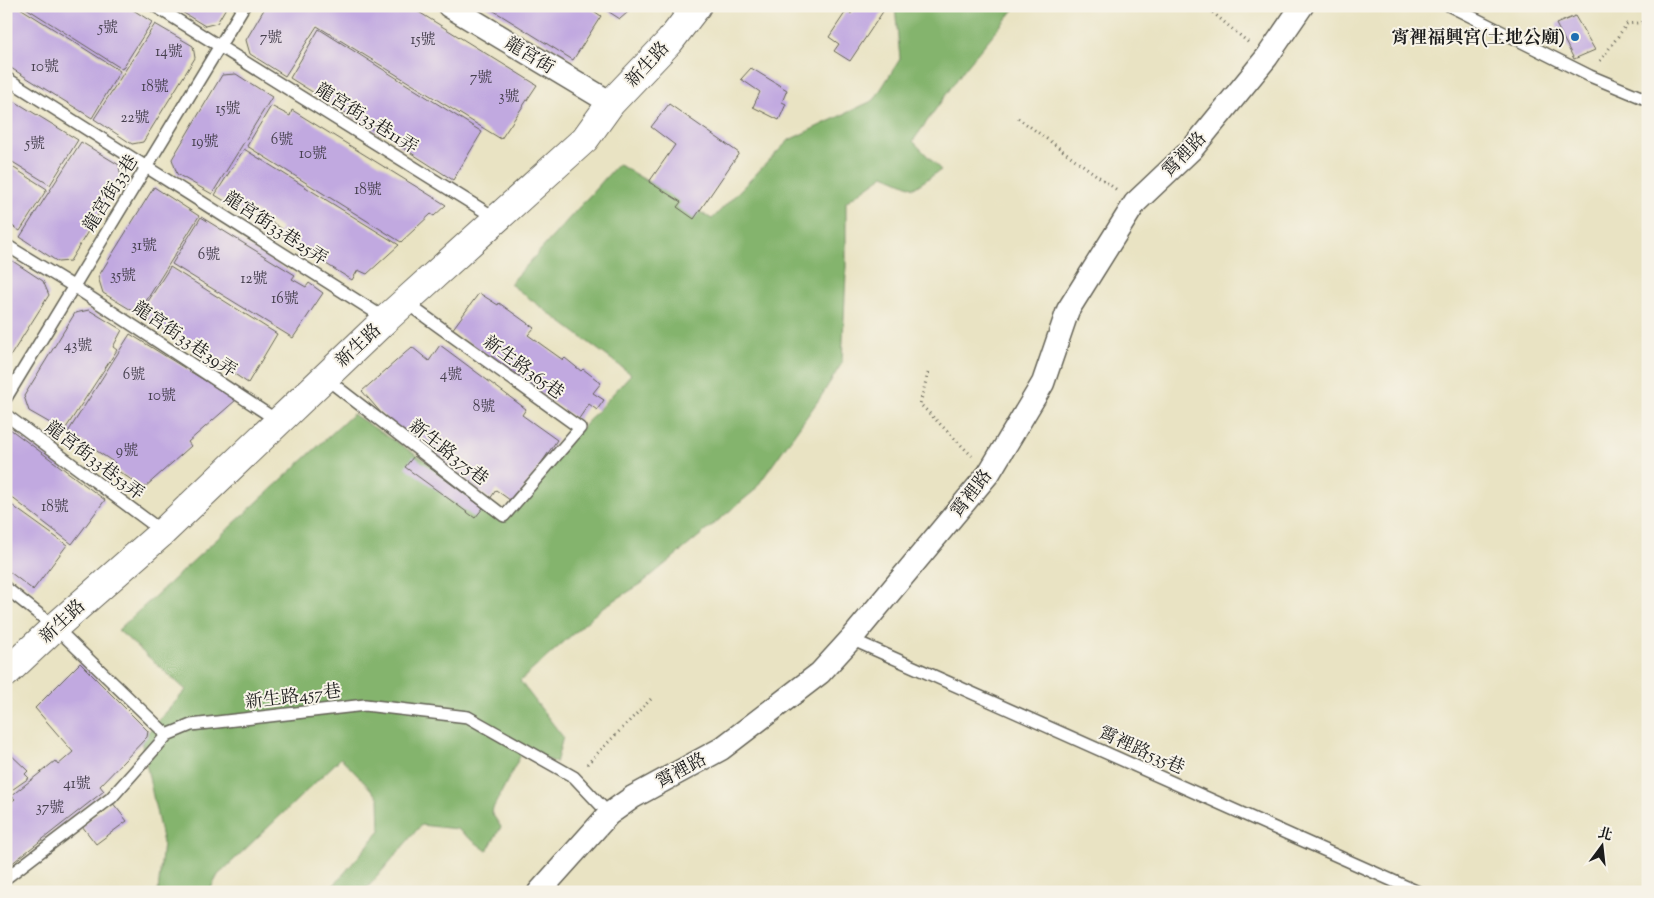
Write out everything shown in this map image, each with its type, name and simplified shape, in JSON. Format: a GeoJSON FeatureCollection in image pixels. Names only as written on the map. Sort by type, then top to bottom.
{"type":"FeatureCollection","features":[{"type":"Feature","properties":{"kind":"street","name":"龍宮街"},"geometry":{"type":"LineString","coordinates":[[449,6],[611,103]]}},
{"type":"Feature","properties":{"kind":"street","name":"霄裡路"},"geometry":{"type":"LineString","coordinates":[[539,892],[609,814],[633,797],[721,749],[820,673],[852,639],[988,473],[1043,383],[1068,310],[1136,203],[1192,149],[1267,57],[1302,6]]}},
{"type":"Feature","properties":{"kind":"street","name":"新生路"},"geometry":{"type":"LineString","coordinates":[[6,674],[55,627],[162,532],[395,310],[586,139],[611,103],[670,40],[693,8]]}},
{"type":"Feature","properties":{"kind":"lane","name":"龍宮街33巷11弄"},"geometry":{"type":"LineString","coordinates":[[155,6],[219,48],[497,219]]}},
{"type":"Feature","properties":{"kind":"lane","name":"龍宮街33巷"},"geometry":{"type":"LineString","coordinates":[[6,398],[244,6]]}},
{"type":"Feature","properties":{"kind":"lane"},"geometry":{"type":"LineString","coordinates":[[1450,6],[1590,76],[1648,100]]}},
{"type":"Feature","properties":{"kind":"lane","name":"龍宮街33巷25弄"},"geometry":{"type":"LineString","coordinates":[[6,78],[148,167],[395,310]]}},
{"type":"Feature","properties":{"kind":"lane","name":"龍宮街33巷39弄"},"geometry":{"type":"LineString","coordinates":[[6,245],[74,286],[278,421]]}},
{"type":"Feature","properties":{"kind":"lane","name":"新生路365巷"},"geometry":{"type":"LineString","coordinates":[[395,310],[580,428],[544,469]]}},
{"type":"Feature","properties":{"kind":"lane","name":"新生路375巷"},"geometry":{"type":"LineString","coordinates":[[324,377],[504,516],[544,469]]}},
{"type":"Feature","properties":{"kind":"lane","name":"龍宮街33巷53弄"},"geometry":{"type":"LineString","coordinates":[[6,415],[162,532]]}},
{"type":"Feature","properties":{"kind":"lane"},"geometry":{"type":"LineString","coordinates":[[6,588],[55,627],[167,735]]}},
{"type":"Feature","properties":{"kind":"lane","name":"霄裡路535巷"},"geometry":{"type":"LineString","coordinates":[[852,639],[1418,892]]}},
{"type":"Feature","properties":{"kind":"lane","name":"新生路457巷"},"geometry":{"type":"LineString","coordinates":[[6,878],[111,798],[167,735],[191,725],[365,705],[468,717],[574,777],[609,814]]}},
{"type":"Feature","properties":{"kind":"path"},"geometry":{"type":"LineString","coordinates":[[1205,6],[1267,57]]}},
{"type":"Feature","properties":{"kind":"path"},"geometry":{"type":"LineString","coordinates":[[1590,76],[1627,24],[1648,22]]}},
{"type":"Feature","properties":{"kind":"path"},"geometry":{"type":"LineString","coordinates":[[1018,118],[1136,203]]}},
{"type":"Feature","properties":{"kind":"path"},"geometry":{"type":"LineString","coordinates":[[928,373],[920,404],[988,473]]}},
{"type":"Feature","properties":{"kind":"path"},"geometry":{"type":"LineString","coordinates":[[574,777],[651,699]]}},
{"type":"Feature","properties":{"kind":"green space"},"geometry":{"type":"Polygon","coordinates":[[[895,6],[1017,6],[965,68],[913,141],[941,170],[914,188],[884,175],[846,202],[846,273],[842,363],[820,398],[754,491],[641,584],[602,608],[520,681],[563,737],[556,763],[524,749],[491,812],[501,827],[487,851],[457,829],[421,825],[364,892],[325,892],[335,884],[380,831],[379,798],[341,758],[218,875],[209,892],[158,892],[163,843],[141,740],[186,690],[118,630],[353,414],[505,512],[631,374],[510,284],[618,164],[712,219],[789,140],[874,100],[900,59],[895,6]]]}},
{"type":"Feature","properties":{"kind":"building"},"geometry":{"type":"Polygon","coordinates":[[[6,6],[17,6],[120,71],[92,118],[6,65],[6,6]]]}},
{"type":"Feature","properties":{"kind":"building"},"geometry":{"type":"Polygon","coordinates":[[[23,6],[127,6],[152,22],[122,69],[23,6]]]}},
{"type":"Feature","properties":{"kind":"building"},"geometry":{"type":"Polygon","coordinates":[[[172,6],[227,6],[217,23],[205,26],[172,6]]]}},
{"type":"Feature","properties":{"kind":"building"},"geometry":{"type":"Polygon","coordinates":[[[266,6],[409,6],[537,85],[501,139],[317,26],[285,76],[250,54],[246,40],[266,6]]]}},
{"type":"Feature","properties":{"kind":"building"},"geometry":{"type":"Polygon","coordinates":[[[486,6],[587,6],[601,16],[573,60],[486,6]]]}},
{"type":"Feature","properties":{"kind":"building"},"geometry":{"type":"Polygon","coordinates":[[[600,6],[635,6],[620,19],[600,6]]]}},
{"type":"Feature","properties":{"kind":"building"},"geometry":{"type":"Polygon","coordinates":[[[855,6],[880,6],[884,10],[850,61],[834,51],[839,44],[829,37],[847,10],[851,14],[855,6]]]}},
{"type":"Feature","properties":{"kind":"building","name":"宵裡福興宮(土地公廟)"},"geometry":{"type":"Polygon","coordinates":[[[1575,16],[1595,50],[1574,59],[1556,24],[1575,16]]]}},
{"type":"Feature","properties":{"kind":"building"},"geometry":{"type":"Polygon","coordinates":[[[155,24],[193,46],[195,58],[143,142],[132,144],[94,119],[155,24]]]}},
{"type":"Feature","properties":{"kind":"building"},"geometry":{"type":"Polygon","coordinates":[[[319,29],[482,132],[453,180],[394,142],[398,137],[384,128],[380,134],[290,78],[319,29]]]}},
{"type":"Feature","properties":{"kind":"building"},"geometry":{"type":"Polygon","coordinates":[[[751,68],[787,90],[782,102],[786,104],[779,120],[753,107],[760,92],[741,79],[751,68]]]}},
{"type":"Feature","properties":{"kind":"building"},"geometry":{"type":"Polygon","coordinates":[[[236,74],[272,97],[212,194],[177,174],[172,159],[222,75],[236,74]]]}},
{"type":"Feature","properties":{"kind":"building"},"geometry":{"type":"Polygon","coordinates":[[[6,96],[78,140],[50,185],[6,158],[6,96]]]}},
{"type":"Feature","properties":{"kind":"building"},"geometry":{"type":"Polygon","coordinates":[[[669,104],[739,153],[694,219],[677,207],[681,202],[649,182],[675,145],[651,127],[669,104]]]}},
{"type":"Feature","properties":{"kind":"building"},"geometry":{"type":"Polygon","coordinates":[[[271,106],[290,116],[292,110],[446,205],[434,216],[431,214],[401,242],[247,146],[271,106]]]}},
{"type":"Feature","properties":{"kind":"building"},"geometry":{"type":"Polygon","coordinates":[[[81,142],[119,165],[121,177],[70,261],[58,262],[20,237],[81,142]]]}},
{"type":"Feature","properties":{"kind":"building"},"geometry":{"type":"Polygon","coordinates":[[[244,149],[399,245],[367,274],[358,270],[352,280],[278,234],[282,229],[253,209],[249,216],[215,195],[244,149]]]}},
{"type":"Feature","properties":{"kind":"building"},"geometry":{"type":"Polygon","coordinates":[[[6,163],[47,189],[20,231],[6,222],[6,163]]]}},
{"type":"Feature","properties":{"kind":"building"},"geometry":{"type":"Polygon","coordinates":[[[154,187],[199,216],[138,314],[103,293],[98,277],[154,187]]]}},
{"type":"Feature","properties":{"kind":"building"},"geometry":{"type":"Polygon","coordinates":[[[201,217],[295,275],[292,279],[306,287],[309,283],[323,293],[293,338],[172,264],[201,217]]]}},
{"type":"Feature","properties":{"kind":"building"},"geometry":{"type":"Polygon","coordinates":[[[8,258],[43,281],[49,295],[6,363],[6,261],[8,258]]]}},
{"type":"Feature","properties":{"kind":"building"},"geometry":{"type":"Polygon","coordinates":[[[170,267],[277,334],[248,383],[233,373],[237,363],[226,358],[222,366],[140,314],[170,267]]]}},
{"type":"Feature","properties":{"kind":"building"},"geometry":{"type":"Polygon","coordinates":[[[479,293],[498,305],[499,303],[534,328],[528,335],[563,360],[565,358],[581,371],[583,369],[601,383],[593,393],[604,400],[597,410],[589,404],[578,420],[452,330],[479,293]]]}},
{"type":"Feature","properties":{"kind":"building"},"geometry":{"type":"Polygon","coordinates":[[[89,310],[122,330],[113,347],[117,350],[64,431],[29,411],[24,396],[75,313],[89,310]]]}},
{"type":"Feature","properties":{"kind":"building"},"geometry":{"type":"Polygon","coordinates":[[[130,334],[236,400],[188,442],[191,446],[144,488],[112,467],[115,463],[68,432],[130,334]]]}},
{"type":"Feature","properties":{"kind":"building"},"geometry":{"type":"Polygon","coordinates":[[[440,345],[526,409],[522,415],[557,440],[514,503],[496,490],[490,499],[389,422],[362,391],[412,347],[429,361],[440,345]]]}},
{"type":"Feature","properties":{"kind":"building"},"geometry":{"type":"Polygon","coordinates":[[[6,426],[105,500],[72,544],[6,493],[6,426]]]}},
{"type":"Feature","properties":{"kind":"building"},"geometry":{"type":"Polygon","coordinates":[[[414,456],[483,508],[475,518],[405,467],[414,456]]]}},
{"type":"Feature","properties":{"kind":"building"},"geometry":{"type":"Polygon","coordinates":[[[6,501],[67,545],[33,590],[6,569],[6,501]]]}},
{"type":"Feature","properties":{"kind":"building"},"geometry":{"type":"Polygon","coordinates":[[[80,663],[148,731],[147,737],[100,786],[104,791],[6,868],[6,806],[15,799],[11,796],[55,761],[58,765],[73,752],[35,708],[80,663]]]}},
{"type":"Feature","properties":{"kind":"building"},"geometry":{"type":"Polygon","coordinates":[[[6,750],[28,771],[25,774],[29,778],[6,794],[6,750]]]}},
{"type":"Feature","properties":{"kind":"building"},"geometry":{"type":"Polygon","coordinates":[[[112,802],[127,821],[96,844],[82,826],[112,802]]]}},
{"type":"Feature","properties":{"kind":"place","name":"宵裡福興宮(土地公廟)"},"geometry":{"type":"Point","coordinates":[1575,37]}}]}
